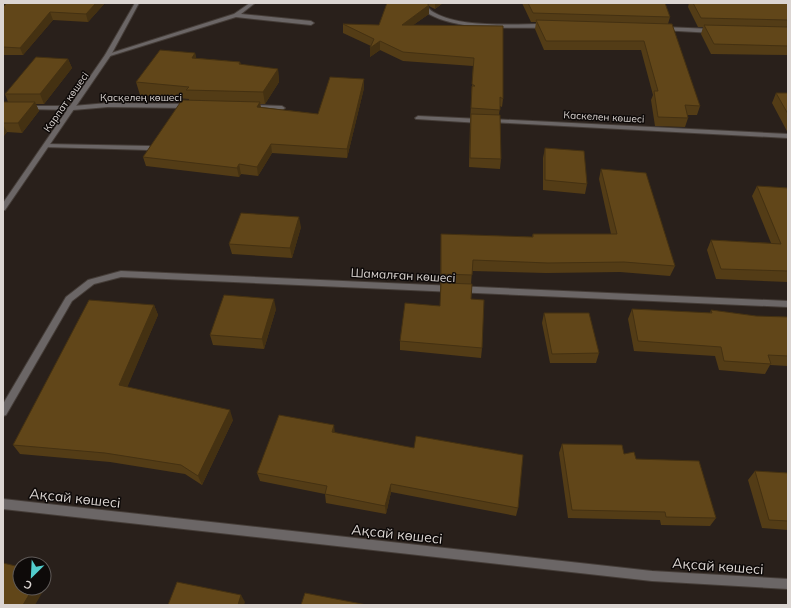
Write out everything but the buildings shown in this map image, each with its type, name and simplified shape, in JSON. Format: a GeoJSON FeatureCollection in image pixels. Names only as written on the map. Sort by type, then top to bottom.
{"type":"FeatureCollection","features":[{"type":"Feature","properties":{"kind":"street","name":"Карпат көшесі"},"geometry":{"type":"LineString","coordinates":[[3,208],[108,56],[137,3]]}},
{"type":"Feature","properties":{"kind":"street"},"geometry":{"type":"LineString","coordinates":[[108,56],[236,15],[253,3]]}},
{"type":"Feature","properties":{"kind":"street"},"geometry":{"type":"LineString","coordinates":[[420,3],[431,13],[453,20],[480,24],[551,26]]}},
{"type":"Feature","properties":{"kind":"street"},"geometry":{"type":"LineString","coordinates":[[236,15],[311,23]]}},
{"type":"Feature","properties":{"kind":"street"},"geometry":{"type":"LineString","coordinates":[[654,29],[717,31]]}},
{"type":"Feature","properties":{"kind":"street","name":"Қасқелең көшесі"},"geometry":{"type":"LineString","coordinates":[[73,108],[108,105],[195,106]]}},
{"type":"Feature","properties":{"kind":"street"},"geometry":{"type":"LineString","coordinates":[[243,107],[282,108]]}},
{"type":"Feature","properties":{"kind":"street"},"geometry":{"type":"LineString","coordinates":[[17,108],[73,108]]}},
{"type":"Feature","properties":{"kind":"street","name":"Каскелен көшесі"},"geometry":{"type":"LineString","coordinates":[[418,118],[788,136]]}},
{"type":"Feature","properties":{"kind":"street"},"geometry":{"type":"LineString","coordinates":[[46,146],[149,148]]}},
{"type":"Feature","properties":{"kind":"street","name":"Шамалған көшесі"},"geometry":{"type":"LineString","coordinates":[[3,412],[69,299],[91,282],[121,274],[788,304]]}},
{"type":"Feature","properties":{"kind":"street","name":"Ақсай көшесі"},"geometry":{"type":"LineString","coordinates":[[3,504],[652,576],[788,584]]}}]}
